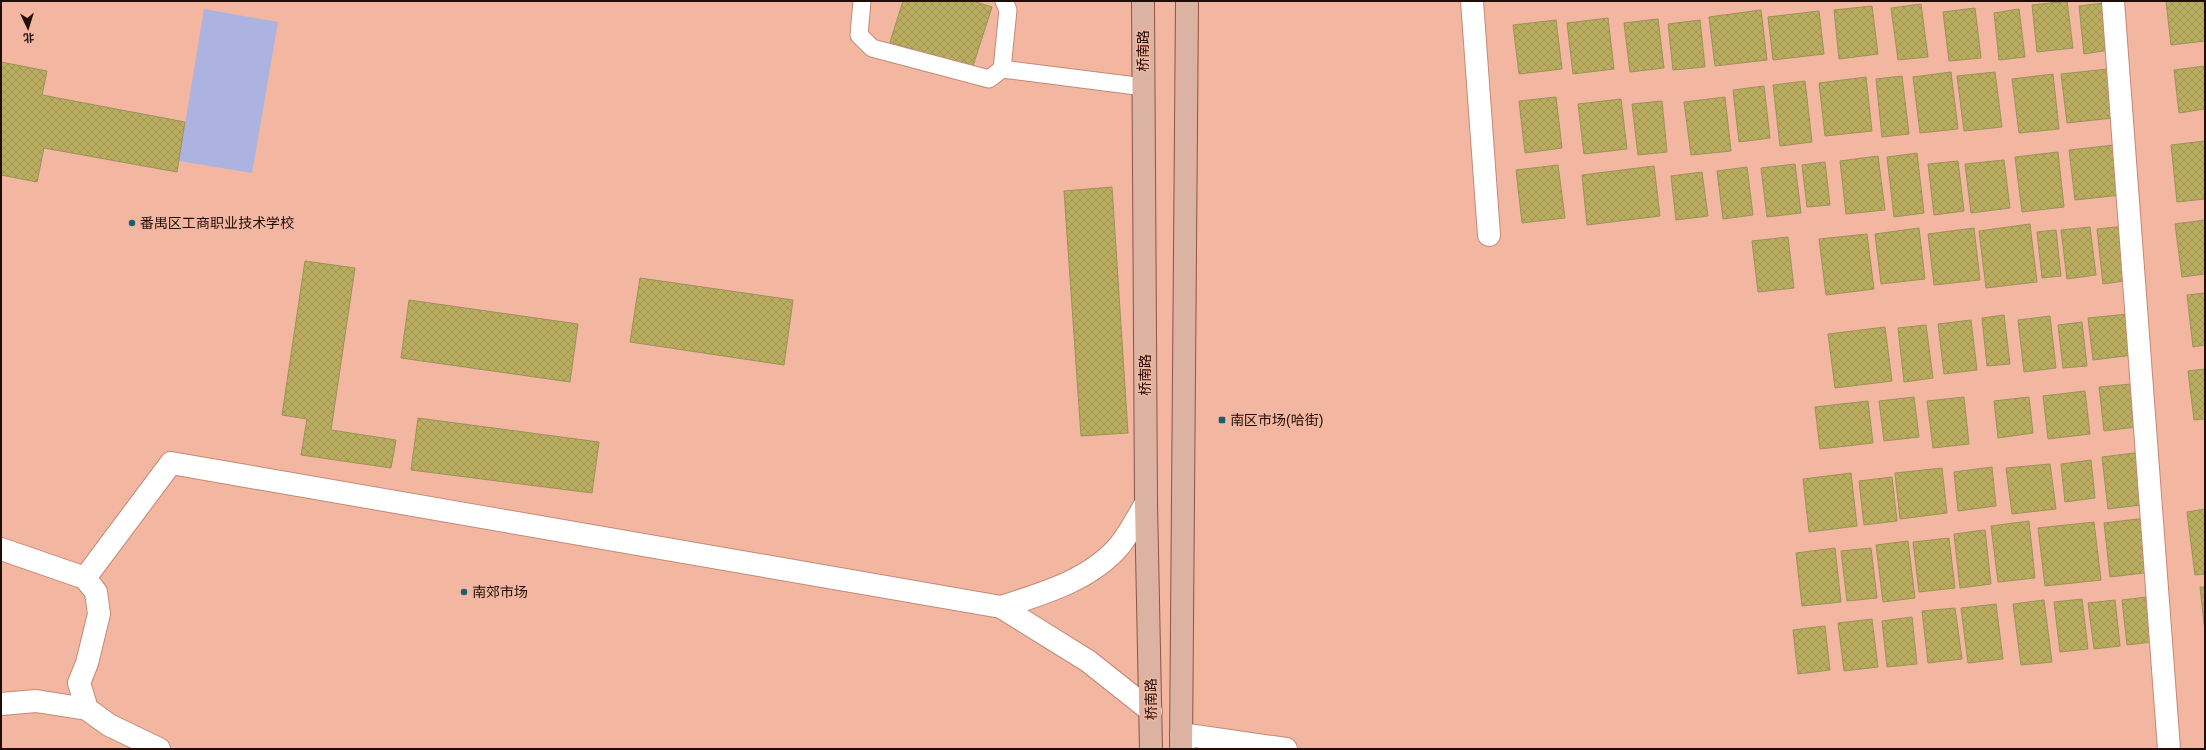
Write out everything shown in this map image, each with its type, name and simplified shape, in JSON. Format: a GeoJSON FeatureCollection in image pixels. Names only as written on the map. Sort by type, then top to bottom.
{"type":"FeatureCollection","features":[{"type":"Feature","properties":{"kind":"main road","name":"桥南路"},"geometry":{"type":"LineString","coordinates":[[1143,1],[1146,503],[1151,711],[1148,744]]}},
{"type":"Feature","properties":{"kind":"main road"},"geometry":{"type":"LineString","coordinates":[[1182,744],[1187,1]]}},
{"type":"Feature","properties":{"kind":"street"},"geometry":{"type":"LineString","coordinates":[[1472,1],[1489,235]]}},
{"type":"Feature","properties":{"kind":"street"},"geometry":{"type":"LineString","coordinates":[[2113,1],[2169,749]]}},
{"type":"Feature","properties":{"kind":"street"},"geometry":{"type":"LineString","coordinates":[[85,578],[170,463],[1001,607],[1088,661],[1151,711]]}},
{"type":"Feature","properties":{"kind":"street"},"geometry":{"type":"LineString","coordinates":[[1001,607],[1065,584],[1098,565],[1119,545],[1146,503]]}},
{"type":"Feature","properties":{"kind":"street"},"geometry":{"type":"LineString","coordinates":[[1,549],[85,578],[96,592],[99,614],[87,663],[79,683],[86,709]]}},
{"type":"Feature","properties":{"kind":"street"},"geometry":{"type":"LineString","coordinates":[[1,704],[36,701],[86,709],[109,725],[159,749]]}},
{"type":"Feature","properties":{"kind":"street"},"geometry":{"type":"LineString","coordinates":[[1182,744],[1286,749]]}},
{"type":"Feature","properties":{"kind":"lane"},"geometry":{"type":"LineString","coordinates":[[862,1],[859,35],[872,48],[989,79],[1002,69],[1144,87]]}},
{"type":"Feature","properties":{"kind":"lane"},"geometry":{"type":"LineString","coordinates":[[1002,69],[1008,10],[1004,1]]}},
{"type":"Feature","properties":{"kind":"shaded area"},"geometry":{"type":"Polygon","coordinates":[[[204,9],[278,22],[252,173],[179,161],[204,9]]]}},
{"type":"Feature","properties":{"kind":"building"},"geometry":{"type":"Polygon","coordinates":[[[903,1],[973,1],[992,7],[972,69],[890,42],[903,1]]]}},
{"type":"Feature","properties":{"kind":"building"},"geometry":{"type":"Polygon","coordinates":[[[2067,1],[2073,48],[2037,52],[2032,5],[2067,1]]]}},
{"type":"Feature","properties":{"kind":"building"},"geometry":{"type":"Polygon","coordinates":[[[2166,1],[2205,1],[2205,41],[2171,45],[2166,1]]]}},
{"type":"Feature","properties":{"kind":"building"},"geometry":{"type":"Polygon","coordinates":[[[2103,3],[2109,50],[2084,54],[2079,6],[2103,3]]]}},
{"type":"Feature","properties":{"kind":"building"},"geometry":{"type":"Polygon","coordinates":[[[1921,4],[1928,57],[1898,60],[1891,8],[1921,4]]]}},
{"type":"Feature","properties":{"kind":"building"},"geometry":{"type":"Polygon","coordinates":[[[1872,6],[1878,54],[1839,59],[1834,10],[1872,6]]]}},
{"type":"Feature","properties":{"kind":"building"},"geometry":{"type":"Polygon","coordinates":[[[1975,8],[1981,58],[1949,61],[1943,12],[1975,8]]]}},
{"type":"Feature","properties":{"kind":"building"},"geometry":{"type":"Polygon","coordinates":[[[2019,9],[2025,57],[1999,60],[1994,13],[2019,9]]]}},
{"type":"Feature","properties":{"kind":"building"},"geometry":{"type":"Polygon","coordinates":[[[1761,10],[1767,60],[1715,66],[1709,17],[1761,10]]]}},
{"type":"Feature","properties":{"kind":"building"},"geometry":{"type":"Polygon","coordinates":[[[1819,11],[1824,54],[1773,60],[1768,17],[1819,11]]]}},
{"type":"Feature","properties":{"kind":"building"},"geometry":{"type":"Polygon","coordinates":[[[1608,18],[1614,69],[1573,74],[1567,23],[1608,18]]]}},
{"type":"Feature","properties":{"kind":"building"},"geometry":{"type":"Polygon","coordinates":[[[1658,19],[1664,68],[1630,72],[1624,23],[1658,19]]]}},
{"type":"Feature","properties":{"kind":"building"},"geometry":{"type":"Polygon","coordinates":[[[1556,20],[1562,69],[1519,74],[1513,25],[1556,20]]]}},
{"type":"Feature","properties":{"kind":"building"},"geometry":{"type":"Polygon","coordinates":[[[1700,20],[1705,67],[1673,70],[1668,24],[1700,20]]]}},
{"type":"Feature","properties":{"kind":"building"},"geometry":{"type":"Polygon","coordinates":[[[1,62],[47,71],[42,95],[185,122],[177,172],[44,148],[37,182],[1,175],[1,62]]]}},
{"type":"Feature","properties":{"kind":"building"},"geometry":{"type":"Polygon","coordinates":[[[2205,66],[2205,109],[2179,113],[2174,70],[2205,66]]]}},
{"type":"Feature","properties":{"kind":"building"},"geometry":{"type":"Polygon","coordinates":[[[2108,69],[2113,118],[2067,123],[2061,74],[2108,69]]]}},
{"type":"Feature","properties":{"kind":"building"},"geometry":{"type":"Polygon","coordinates":[[[1951,72],[1958,129],[1920,133],[1913,77],[1951,72]]]}},
{"type":"Feature","properties":{"kind":"building"},"geometry":{"type":"Polygon","coordinates":[[[1995,72],[2002,127],[1964,131],[1957,76],[1995,72]]]}},
{"type":"Feature","properties":{"kind":"building"},"geometry":{"type":"Polygon","coordinates":[[[2053,74],[2059,129],[2019,133],[2012,79],[2053,74]]]}},
{"type":"Feature","properties":{"kind":"building"},"geometry":{"type":"Polygon","coordinates":[[[1902,76],[1909,134],[1882,137],[1876,79],[1902,76]]]}},
{"type":"Feature","properties":{"kind":"building"},"geometry":{"type":"Polygon","coordinates":[[[1866,77],[1872,131],[1825,136],[1819,83],[1866,77]]]}},
{"type":"Feature","properties":{"kind":"building"},"geometry":{"type":"Polygon","coordinates":[[[1805,81],[1812,142],[1780,146],[1773,85],[1805,81]]]}},
{"type":"Feature","properties":{"kind":"building"},"geometry":{"type":"Polygon","coordinates":[[[1764,86],[1770,138],[1739,142],[1733,90],[1764,86]]]}},
{"type":"Feature","properties":{"kind":"building"},"geometry":{"type":"Polygon","coordinates":[[[1556,97],[1562,148],[1525,153],[1519,101],[1556,97]]]}},
{"type":"Feature","properties":{"kind":"building"},"geometry":{"type":"Polygon","coordinates":[[[1725,97],[1731,151],[1691,155],[1684,102],[1725,97]]]}},
{"type":"Feature","properties":{"kind":"building"},"geometry":{"type":"Polygon","coordinates":[[[1621,99],[1627,149],[1584,154],[1578,104],[1621,99]]]}},
{"type":"Feature","properties":{"kind":"building"},"geometry":{"type":"Polygon","coordinates":[[[1662,101],[1667,152],[1638,155],[1632,104],[1662,101]]]}},
{"type":"Feature","properties":{"kind":"building"},"geometry":{"type":"Polygon","coordinates":[[[2205,141],[2205,199],[2177,202],[2171,145],[2205,141]]]}},
{"type":"Feature","properties":{"kind":"building"},"geometry":{"type":"Polygon","coordinates":[[[2115,145],[2121,195],[2075,200],[2069,150],[2115,145]]]}},
{"type":"Feature","properties":{"kind":"building"},"geometry":{"type":"Polygon","coordinates":[[[2058,152],[2064,207],[2022,212],[2015,157],[2058,152]]]}},
{"type":"Feature","properties":{"kind":"building"},"geometry":{"type":"Polygon","coordinates":[[[1917,153],[1924,213],[1894,217],[1887,157],[1917,153]]]}},
{"type":"Feature","properties":{"kind":"building"},"geometry":{"type":"Polygon","coordinates":[[[1878,156],[1885,210],[1846,214],[1840,161],[1878,156]]]}},
{"type":"Feature","properties":{"kind":"building"},"geometry":{"type":"Polygon","coordinates":[[[2004,160],[2010,208],[1971,213],[1965,164],[2004,160]]]}},
{"type":"Feature","properties":{"kind":"building"},"geometry":{"type":"Polygon","coordinates":[[[1958,161],[1964,211],[1934,215],[1928,164],[1958,161]]]}},
{"type":"Feature","properties":{"kind":"building"},"geometry":{"type":"Polygon","coordinates":[[[1825,162],[1830,205],[1807,207],[1802,165],[1825,162]]]}},
{"type":"Feature","properties":{"kind":"building"},"geometry":{"type":"Polygon","coordinates":[[[1795,164],[1801,213],[1767,217],[1761,168],[1795,164]]]}},
{"type":"Feature","properties":{"kind":"building"},"geometry":{"type":"Polygon","coordinates":[[[1558,165],[1565,218],[1522,223],[1516,170],[1558,165]]]}},
{"type":"Feature","properties":{"kind":"building"},"geometry":{"type":"Polygon","coordinates":[[[1654,166],[1660,216],[1587,225],[1582,175],[1654,166]]]}},
{"type":"Feature","properties":{"kind":"building"},"geometry":{"type":"Polygon","coordinates":[[[1747,167],[1753,215],[1723,219],[1717,171],[1747,167]]]}},
{"type":"Feature","properties":{"kind":"building"},"geometry":{"type":"Polygon","coordinates":[[[1702,172],[1708,216],[1676,220],[1671,176],[1702,172]]]}},
{"type":"Feature","properties":{"kind":"building"},"geometry":{"type":"Polygon","coordinates":[[[1112,187],[1128,433],[1081,436],[1064,191],[1112,187]]]}},
{"type":"Feature","properties":{"kind":"building"},"geometry":{"type":"Polygon","coordinates":[[[2205,220],[2205,274],[2182,277],[2175,224],[2205,220]]]}},
{"type":"Feature","properties":{"kind":"building"},"geometry":{"type":"Polygon","coordinates":[[[2030,224],[2037,282],[1986,288],[1979,231],[2030,224]]]}},
{"type":"Feature","properties":{"kind":"building"},"geometry":{"type":"Polygon","coordinates":[[[2126,226],[2132,280],[2103,284],[2097,229],[2126,226]]]}},
{"type":"Feature","properties":{"kind":"building"},"geometry":{"type":"Polygon","coordinates":[[[2090,227],[2096,275],[2067,279],[2061,230],[2090,227]]]}},
{"type":"Feature","properties":{"kind":"building"},"geometry":{"type":"Polygon","coordinates":[[[1919,228],[1925,279],[1881,284],[1875,234],[1919,228]]]}},
{"type":"Feature","properties":{"kind":"building"},"geometry":{"type":"Polygon","coordinates":[[[1974,228],[1980,280],[1934,285],[1928,234],[1974,228]]]}},
{"type":"Feature","properties":{"kind":"building"},"geometry":{"type":"Polygon","coordinates":[[[2056,230],[2061,276],[2042,278],[2037,232],[2056,230]]]}},
{"type":"Feature","properties":{"kind":"building"},"geometry":{"type":"Polygon","coordinates":[[[1867,234],[1874,289],[1826,295],[1819,239],[1867,234]]]}},
{"type":"Feature","properties":{"kind":"building"},"geometry":{"type":"Polygon","coordinates":[[[1788,237],[1794,288],[1758,292],[1752,241],[1788,237]]]}},
{"type":"Feature","properties":{"kind":"building"},"geometry":{"type":"Polygon","coordinates":[[[305,261],[355,268],[331,430],[396,440],[391,468],[301,455],[307,419],[282,415],[305,261]]]}},
{"type":"Feature","properties":{"kind":"building"},"geometry":{"type":"Polygon","coordinates":[[[640,278],[793,300],[784,365],[630,342],[640,278]]]}},
{"type":"Feature","properties":{"kind":"building"},"geometry":{"type":"Polygon","coordinates":[[[2205,293],[2205,345],[2193,347],[2187,295],[2205,293]]]}},
{"type":"Feature","properties":{"kind":"building"},"geometry":{"type":"Polygon","coordinates":[[[409,300],[578,324],[570,382],[401,358],[409,300]]]}},
{"type":"Feature","properties":{"kind":"building"},"geometry":{"type":"Polygon","coordinates":[[[2128,314],[2133,355],[2093,360],[2088,318],[2128,314]]]}},
{"type":"Feature","properties":{"kind":"building"},"geometry":{"type":"Polygon","coordinates":[[[2004,315],[2010,364],[1987,366],[1982,318],[2004,315]]]}},
{"type":"Feature","properties":{"kind":"building"},"geometry":{"type":"Polygon","coordinates":[[[2050,316],[2056,368],[2024,372],[2018,320],[2050,316]]]}},
{"type":"Feature","properties":{"kind":"building"},"geometry":{"type":"Polygon","coordinates":[[[1971,320],[1977,370],[1944,374],[1938,324],[1971,320]]]}},
{"type":"Feature","properties":{"kind":"building"},"geometry":{"type":"Polygon","coordinates":[[[2082,322],[2087,366],[2063,368],[2058,325],[2082,322]]]}},
{"type":"Feature","properties":{"kind":"building"},"geometry":{"type":"Polygon","coordinates":[[[1926,325],[1933,378],[1904,382],[1898,328],[1926,325]]]}},
{"type":"Feature","properties":{"kind":"building"},"geometry":{"type":"Polygon","coordinates":[[[1885,327],[1892,381],[1835,388],[1828,334],[1885,327]]]}},
{"type":"Feature","properties":{"kind":"building"},"geometry":{"type":"Polygon","coordinates":[[[2205,369],[2205,419],[2194,420],[2188,371],[2205,369]]]}},
{"type":"Feature","properties":{"kind":"building"},"geometry":{"type":"Polygon","coordinates":[[[2131,384],[2136,427],[2104,431],[2099,387],[2131,384]]]}},
{"type":"Feature","properties":{"kind":"building"},"geometry":{"type":"Polygon","coordinates":[[[2085,391],[2090,434],[2048,439],[2043,396],[2085,391]]]}},
{"type":"Feature","properties":{"kind":"building"},"geometry":{"type":"Polygon","coordinates":[[[1914,397],[1919,437],[1884,441],[1879,401],[1914,397]]]}},
{"type":"Feature","properties":{"kind":"building"},"geometry":{"type":"Polygon","coordinates":[[[1964,397],[1969,444],[1933,448],[1927,401],[1964,397]]]}},
{"type":"Feature","properties":{"kind":"building"},"geometry":{"type":"Polygon","coordinates":[[[2029,397],[2033,433],[1998,438],[1994,401],[2029,397]]]}},
{"type":"Feature","properties":{"kind":"building"},"geometry":{"type":"Polygon","coordinates":[[[1868,401],[1873,443],[1820,449],[1815,407],[1868,401]]]}},
{"type":"Feature","properties":{"kind":"building"},"geometry":{"type":"Polygon","coordinates":[[[418,418],[599,442],[592,493],[411,470],[418,418]]]}},
{"type":"Feature","properties":{"kind":"building"},"geometry":{"type":"Polygon","coordinates":[[[2143,452],[2149,504],[2108,509],[2102,457],[2143,452]]]}},
{"type":"Feature","properties":{"kind":"building"},"geometry":{"type":"Polygon","coordinates":[[[2091,460],[2095,498],[2065,502],[2061,464],[2091,460]]]}},
{"type":"Feature","properties":{"kind":"building"},"geometry":{"type":"Polygon","coordinates":[[[2050,464],[2056,509],[2012,514],[2006,468],[2050,464]]]}},
{"type":"Feature","properties":{"kind":"building"},"geometry":{"type":"Polygon","coordinates":[[[1992,467],[1996,506],[1958,511],[1954,472],[1992,467]]]}},
{"type":"Feature","properties":{"kind":"building"},"geometry":{"type":"Polygon","coordinates":[[[1942,468],[1947,513],[1900,519],[1895,473],[1942,468]]]}},
{"type":"Feature","properties":{"kind":"building"},"geometry":{"type":"Polygon","coordinates":[[[1851,473],[1857,526],[1809,532],[1803,479],[1851,473]]]}},
{"type":"Feature","properties":{"kind":"building"},"geometry":{"type":"Polygon","coordinates":[[[1892,477],[1897,521],[1864,525],[1859,481],[1892,477]]]}},
{"type":"Feature","properties":{"kind":"building"},"geometry":{"type":"Polygon","coordinates":[[[2205,509],[2205,574],[2195,575],[2187,512],[2205,509]]]}},
{"type":"Feature","properties":{"kind":"building"},"geometry":{"type":"Polygon","coordinates":[[[2146,518],[2152,572],[2110,577],[2104,523],[2146,518]]]}},
{"type":"Feature","properties":{"kind":"building"},"geometry":{"type":"Polygon","coordinates":[[[2029,521],[2035,578],[1998,582],[1991,526],[2029,521]]]}},
{"type":"Feature","properties":{"kind":"building"},"geometry":{"type":"Polygon","coordinates":[[[2094,522],[2101,580],[2045,586],[2038,528],[2094,522]]]}},
{"type":"Feature","properties":{"kind":"building"},"geometry":{"type":"Polygon","coordinates":[[[1985,530],[1991,584],[1960,588],[1954,534],[1985,530]]]}},
{"type":"Feature","properties":{"kind":"building"},"geometry":{"type":"Polygon","coordinates":[[[1949,538],[1955,588],[1919,592],[1913,542],[1949,538]]]}},
{"type":"Feature","properties":{"kind":"building"},"geometry":{"type":"Polygon","coordinates":[[[1908,541],[1915,598],[1883,602],[1876,545],[1908,541]]]}},
{"type":"Feature","properties":{"kind":"building"},"geometry":{"type":"Polygon","coordinates":[[[1835,548],[1841,602],[1802,606],[1796,553],[1835,548]]]}},
{"type":"Feature","properties":{"kind":"building"},"geometry":{"type":"Polygon","coordinates":[[[1871,548],[1877,598],[1847,601],[1841,551],[1871,548]]]}},
{"type":"Feature","properties":{"kind":"building"},"geometry":{"type":"Polygon","coordinates":[[[2200,587],[2205,587],[2205,632],[2200,587]]]}},
{"type":"Feature","properties":{"kind":"building"},"geometry":{"type":"Polygon","coordinates":[[[2146,597],[2151,642],[2127,645],[2122,600],[2146,597]]]}},
{"type":"Feature","properties":{"kind":"building"},"geometry":{"type":"Polygon","coordinates":[[[2082,599],[2088,649],[2060,652],[2054,602],[2082,599]]]}},
{"type":"Feature","properties":{"kind":"building"},"geometry":{"type":"Polygon","coordinates":[[[2044,600],[2052,662],[2021,665],[2013,604],[2044,600]]]}},
{"type":"Feature","properties":{"kind":"building"},"geometry":{"type":"Polygon","coordinates":[[[2115,600],[2120,646],[2094,649],[2088,603],[2115,600]]]}},
{"type":"Feature","properties":{"kind":"building"},"geometry":{"type":"Polygon","coordinates":[[[1996,604],[2003,659],[1968,663],[1961,608],[1996,604]]]}},
{"type":"Feature","properties":{"kind":"building"},"geometry":{"type":"Polygon","coordinates":[[[1955,608],[1962,659],[1928,663],[1922,611],[1955,608]]]}},
{"type":"Feature","properties":{"kind":"building"},"geometry":{"type":"Polygon","coordinates":[[[1912,617],[1917,664],[1887,667],[1882,621],[1912,617]]]}},
{"type":"Feature","properties":{"kind":"building"},"geometry":{"type":"Polygon","coordinates":[[[1872,619],[1878,667],[1844,671],[1838,623],[1872,619]]]}},
{"type":"Feature","properties":{"kind":"building"},"geometry":{"type":"Polygon","coordinates":[[[1825,626],[1830,670],[1798,674],[1793,630],[1825,626]]]}},
{"type":"Feature","properties":{"kind":"place","name":"番禺区工商职业技术学校"},"geometry":{"type":"Point","coordinates":[132,223]}},
{"type":"Feature","properties":{"kind":"place","name":"南区市场(哈街)"},"geometry":{"type":"Point","coordinates":[1222,420]}},
{"type":"Feature","properties":{"kind":"place","name":"南郊市场"},"geometry":{"type":"Point","coordinates":[464,592]}}]}
